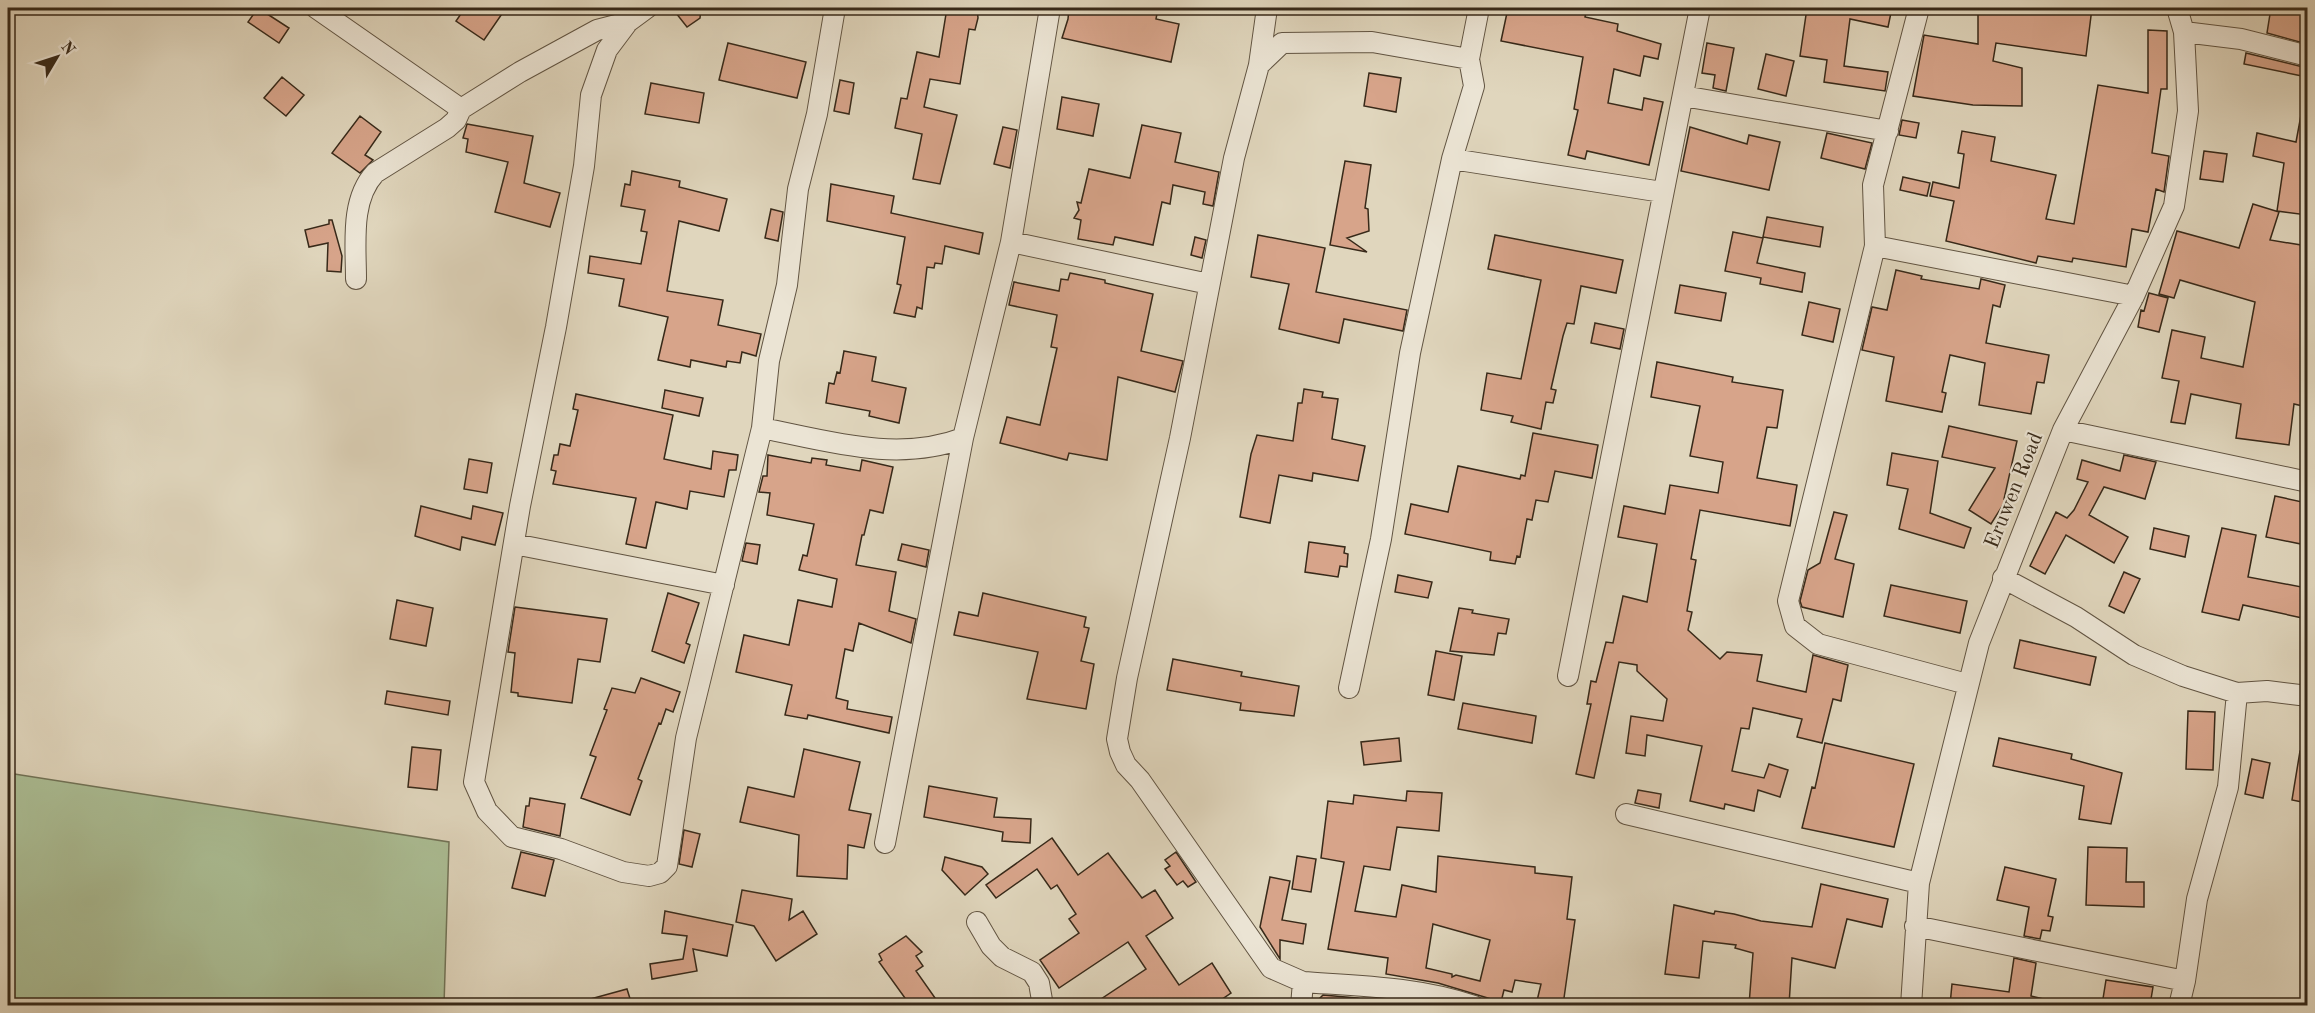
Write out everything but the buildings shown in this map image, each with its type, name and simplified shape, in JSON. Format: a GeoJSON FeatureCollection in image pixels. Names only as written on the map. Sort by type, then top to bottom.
{"type":"FeatureCollection","features":[{"type":"Feature","properties":{"kind":"street"},"geometry":{"type":"LineString","coordinates":[[316,8],[461,109]]}},
{"type":"Feature","properties":{"kind":"street"},"geometry":{"type":"LineString","coordinates":[[647,8],[628,22],[607,50],[591,95],[582,178],[514,544],[474,782],[487,811],[512,837],[561,849],[623,872],[649,876],[660,873],[668,866],[686,738],[762,428],[769,361],[787,285],[798,189],[817,114],[835,8]]}},
{"type":"Feature","properties":{"kind":"street"},"geometry":{"type":"LineString","coordinates":[[885,843],[963,438],[1011,242],[1050,8]]}},
{"type":"Feature","properties":{"kind":"street"},"geometry":{"type":"LineString","coordinates":[[1349,688],[1381,539],[1410,353],[1452,159],[1474,86],[1469,59],[1479,8]]}},
{"type":"Feature","properties":{"kind":"street"},"geometry":{"type":"LineString","coordinates":[[1568,676],[1700,8]]}},
{"type":"Feature","properties":{"kind":"street"},"geometry":{"type":"LineString","coordinates":[[1920,8],[1873,185],[1875,246],[1789,592],[1790,614],[1804,635],[1818,644],[1967,684]]}},
{"type":"Feature","properties":{"kind":"street","name":"Eruwen Road"},"geometry":{"type":"LineString","coordinates":[[1911,1005],[1919,883],[1967,684],[2003,578],[2062,430],[2134,296],[2174,206],[2188,111],[2184,32],[2177,8]]}},
{"type":"Feature","properties":{"kind":"street"},"geometry":{"type":"LineString","coordinates":[[1266,14],[1282,43]]}},
{"type":"Feature","properties":{"kind":"street"},"geometry":{"type":"LineString","coordinates":[[1266,14],[1259,65],[1234,158],[1180,438],[1127,678],[1117,739],[1126,765],[1140,780],[1271,968],[1303,982],[1397,989],[1474,1005]]}},
{"type":"Feature","properties":{"kind":"street"},"geometry":{"type":"LineString","coordinates":[[356,279],[356,224],[366,182],[375,173],[447,128],[461,109],[597,30],[628,22]]}},
{"type":"Feature","properties":{"kind":"street"},"geometry":{"type":"LineString","coordinates":[[2184,32],[2241,39],[2307,56]]}},
{"type":"Feature","properties":{"kind":"street"},"geometry":{"type":"LineString","coordinates":[[1259,65],[1282,43],[1372,42],[1469,59]]}},
{"type":"Feature","properties":{"kind":"street"},"geometry":{"type":"LineString","coordinates":[[1683,96],[1888,131]]}},
{"type":"Feature","properties":{"kind":"street"},"geometry":{"type":"LineString","coordinates":[[1452,159],[1662,192]]}},
{"type":"Feature","properties":{"kind":"street"},"geometry":{"type":"LineString","coordinates":[[1011,242],[1209,284]]}},
{"type":"Feature","properties":{"kind":"street"},"geometry":{"type":"LineString","coordinates":[[1875,246],[2134,296]]}},
{"type":"Feature","properties":{"kind":"street"},"geometry":{"type":"LineString","coordinates":[[762,428],[885,450],[922,449],[963,438]]}},
{"type":"Feature","properties":{"kind":"street"},"geometry":{"type":"LineString","coordinates":[[2062,430],[2307,482]]}},
{"type":"Feature","properties":{"kind":"street"},"geometry":{"type":"LineString","coordinates":[[514,544],[724,585]]}},
{"type":"Feature","properties":{"kind":"street"},"geometry":{"type":"LineString","coordinates":[[2003,578],[2076,617],[2134,655],[2183,676],[2237,693],[2267,690],[2307,696]]}},
{"type":"Feature","properties":{"kind":"street"},"geometry":{"type":"LineString","coordinates":[[2178,1005],[2185,981],[2197,899],[2228,787],[2237,693]]}},
{"type":"Feature","properties":{"kind":"street"},"geometry":{"type":"LineString","coordinates":[[1626,814],[1919,883]]}},
{"type":"Feature","properties":{"kind":"street"},"geometry":{"type":"LineString","coordinates":[[977,922],[991,946],[1002,957],[1032,972],[1039,983],[1043,1005]]}},
{"type":"Feature","properties":{"kind":"street"},"geometry":{"type":"LineString","coordinates":[[1915,926],[2185,981]]}},
{"type":"Feature","properties":{"kind":"street"},"geometry":{"type":"LineString","coordinates":[[1301,1005],[1303,982]]}},
{"type":"Feature","properties":{"kind":"green space"},"geometry":{"type":"Polygon","coordinates":[[[8,773],[449,842],[444,1005],[8,1005],[8,773]]]}}]}
